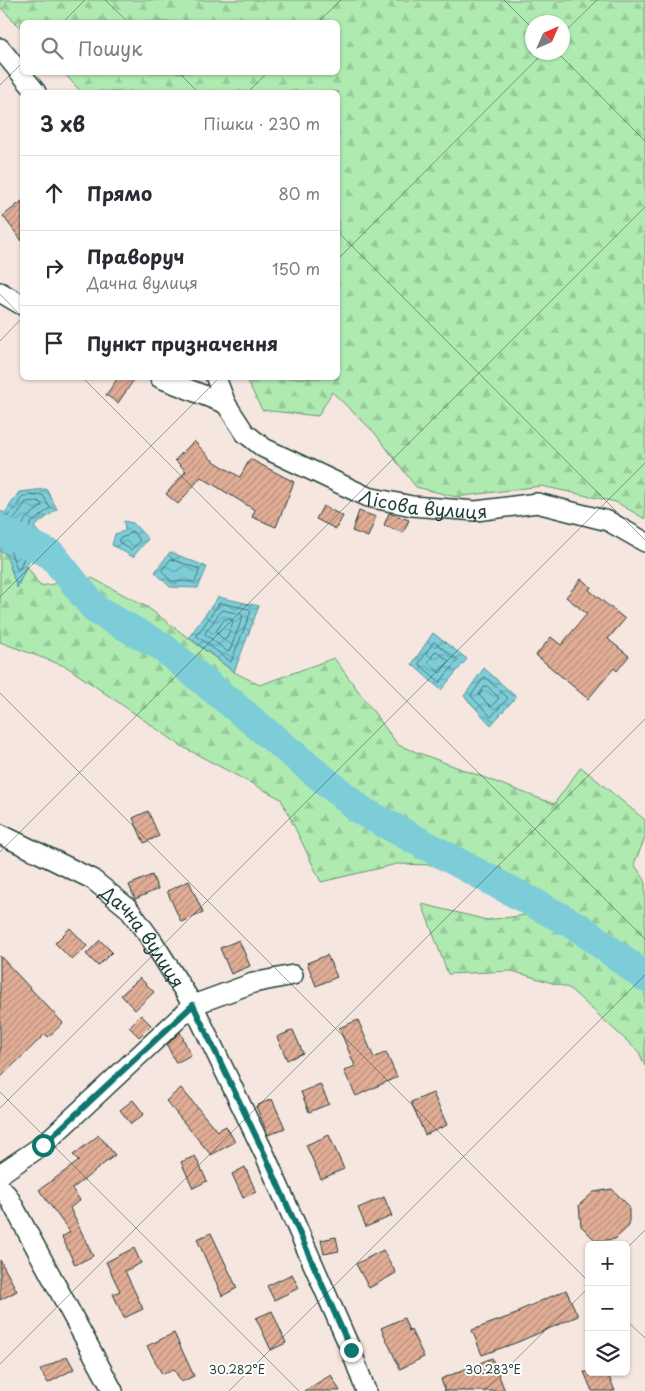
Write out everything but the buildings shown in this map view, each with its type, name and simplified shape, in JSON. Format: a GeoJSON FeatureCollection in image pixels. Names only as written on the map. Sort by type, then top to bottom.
{"type":"FeatureCollection","features":[{"type":"Feature","properties":{"kind":"street"},"geometry":{"type":"LineString","coordinates":[[0,48],[20,72]]}},
{"type":"Feature","properties":{"kind":"street"},"geometry":{"type":"LineString","coordinates":[[22,75],[34,90]]}},
{"type":"Feature","properties":{"kind":"street"},"geometry":{"type":"LineString","coordinates":[[0,292],[20,304]]}},
{"type":"Feature","properties":{"kind":"street"},"geometry":{"type":"LineString","coordinates":[[165,380],[226,404]]}},
{"type":"Feature","properties":{"kind":"street","name":"Лісова вулиця"},"geometry":{"type":"LineString","coordinates":[[217,380],[226,404],[245,433],[264,448],[368,497],[412,506],[476,511],[537,503],[608,521],[645,542]]}},
{"type":"Feature","properties":{"kind":"street","name":"Дачна вулиця"},"geometry":{"type":"LineString","coordinates":[[0,834],[92,879],[128,908],[153,942],[193,1005],[265,1155],[351,1350],[366,1391]]}},
{"type":"Feature","properties":{"kind":"street"},"geometry":{"type":"LineString","coordinates":[[0,1174],[43,1145],[193,1005],[253,983],[293,975]]}},
{"type":"Feature","properties":{"kind":"street"},"geometry":{"type":"LineString","coordinates":[[0,1187],[8,1196],[112,1391]]}},
{"type":"Feature","properties":{"kind":"green space"},"geometry":{"type":"Polygon","coordinates":[[[0,0],[645,0],[645,519],[616,502],[541,486],[456,497],[416,487],[374,432],[332,392],[318,416],[262,410],[247,380],[340,380],[340,90],[79,90],[66,75],[340,75],[340,20],[20,20],[20,27],[0,7],[0,0]]]}},
{"type":"Feature","properties":{"kind":"green space"},"geometry":{"type":"Polygon","coordinates":[[[0,550],[6,553],[17,588],[27,566],[40,586],[92,578],[147,607],[234,672],[260,685],[334,658],[398,745],[554,804],[581,767],[645,820],[645,838],[634,864],[645,880],[645,1066],[639,1052],[569,988],[512,971],[448,974],[422,904],[487,920],[543,913],[500,867],[397,864],[321,882],[281,799],[183,747],[67,667],[0,642],[0,550]]]}},
{"type":"Feature","properties":{"kind":"water"},"geometry":{"type":"Polygon","coordinates":[[[46,489],[57,509],[34,527],[78,578],[59,575],[32,553],[17,588],[6,554],[0,550],[0,511],[5,513],[19,492],[46,489]]]}},
{"type":"Feature","properties":{"kind":"water"},"geometry":{"type":"Polygon","coordinates":[[[124,521],[133,523],[148,539],[133,557],[112,545],[115,534],[125,531],[124,521]]]}},
{"type":"Feature","properties":{"kind":"water"},"geometry":{"type":"Polygon","coordinates":[[[170,552],[207,567],[198,588],[170,587],[155,572],[170,552]]]}},
{"type":"Feature","properties":{"kind":"water"},"geometry":{"type":"Polygon","coordinates":[[[218,597],[259,606],[234,672],[189,637],[218,597]]]}},
{"type":"Feature","properties":{"kind":"water"},"geometry":{"type":"Polygon","coordinates":[[[433,633],[467,659],[441,690],[412,664],[433,633]]]}},
{"type":"Feature","properties":{"kind":"water"},"geometry":{"type":"Polygon","coordinates":[[[484,668],[516,697],[491,725],[464,696],[484,668]]]}},
{"type":"Feature","properties":{"kind":"waterway"},"geometry":{"type":"LineString","coordinates":[[0,530],[52,555],[96,610],[161,646],[362,811],[580,928],[645,977]]}},
{"type":"Feature","properties":{"kind":"route"},"geometry":{"type":"LineString","coordinates":[[43,1145],[193,1005],[265,1155],[351,1350]]}}]}
